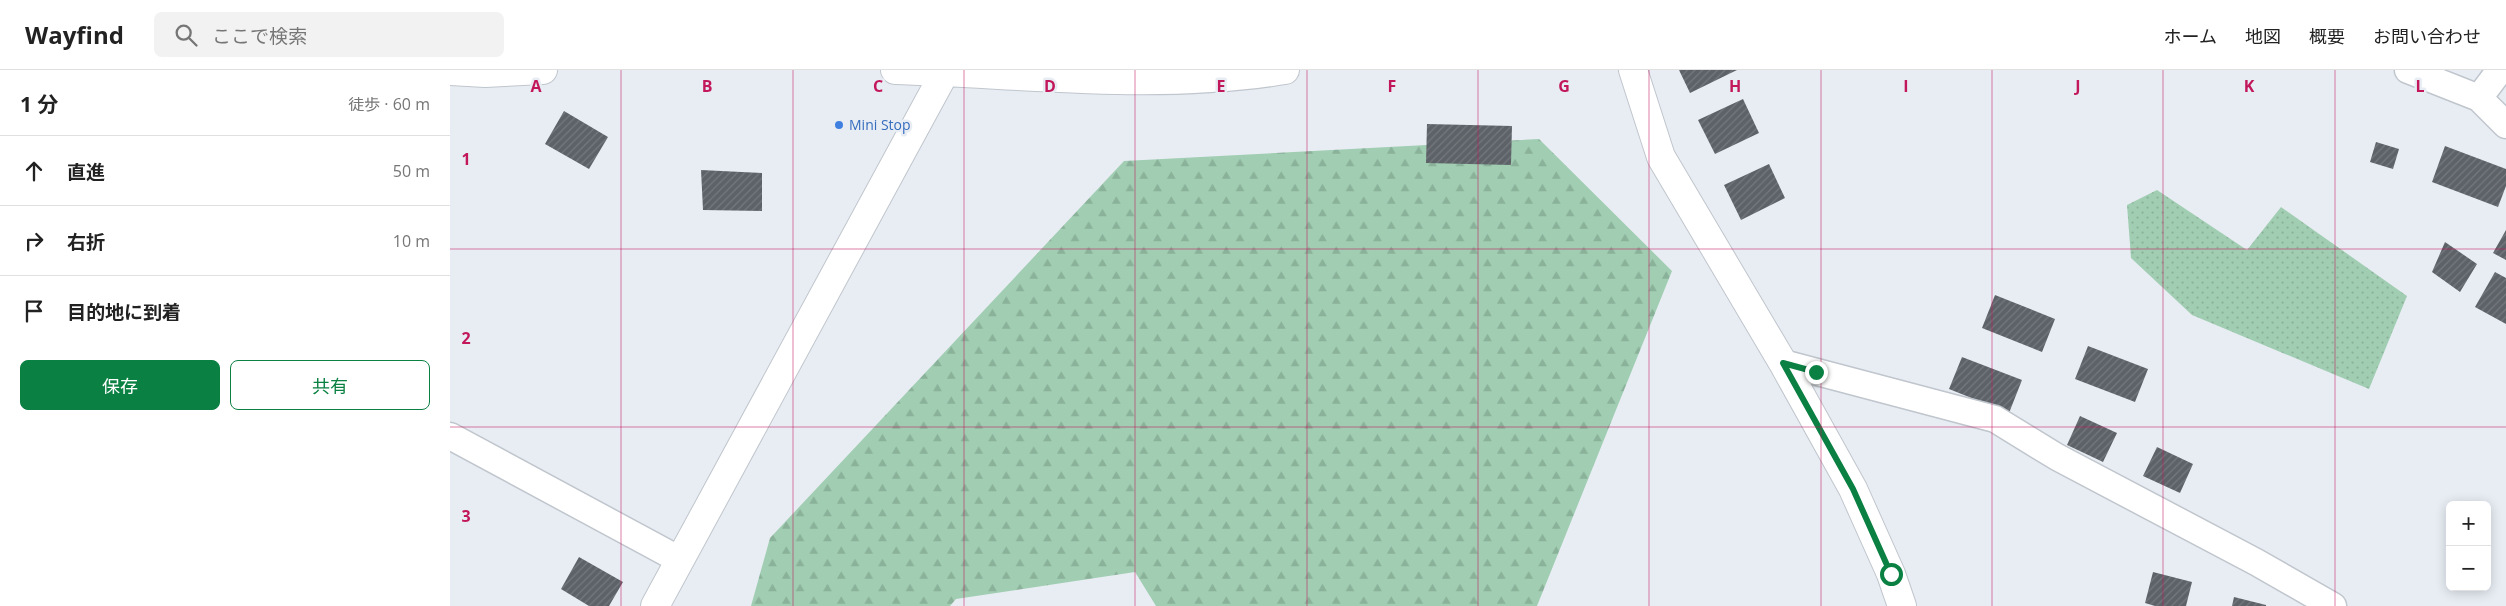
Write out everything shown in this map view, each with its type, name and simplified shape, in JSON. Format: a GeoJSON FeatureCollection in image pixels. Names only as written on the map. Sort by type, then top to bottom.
{"type":"FeatureCollection","features":[{"type":"Feature","properties":{"kind":"street"},"geometry":{"type":"LineString","coordinates":[[450,71],[485,73],[543,70]]}},
{"type":"Feature","properties":{"kind":"street"},"geometry":{"type":"LineString","coordinates":[[895,70],[1153,82],[1235,78],[1285,70]]}},
{"type":"Feature","properties":{"kind":"street"},"geometry":{"type":"LineString","coordinates":[[1633,70],[1661,157],[1783,363],[1853,489],[1891,574],[1902,606]]}},
{"type":"Feature","properties":{"kind":"street"},"geometry":{"type":"LineString","coordinates":[[2408,70],[2479,98],[2506,125]]}},
{"type":"Feature","properties":{"kind":"street"},"geometry":{"type":"LineString","coordinates":[[2479,98],[2500,70]]}},
{"type":"Feature","properties":{"kind":"street"},"geometry":{"type":"LineString","coordinates":[[655,606],[946,71]]}},
{"type":"Feature","properties":{"kind":"street"},"geometry":{"type":"LineString","coordinates":[[1783,363],[1995,419],[2057,457],[2256,562],[2334,606]]}},
{"type":"Feature","properties":{"kind":"street"},"geometry":{"type":"LineString","coordinates":[[450,436],[680,560]]}},
{"type":"Feature","properties":{"kind":"green space"},"geometry":{"type":"Polygon","coordinates":[[[1539,139],[1672,271],[1537,606],[1156,606],[1135,572],[956,599],[950,606],[751,606],[770,538],[1124,161],[1539,139]]]}},
{"type":"Feature","properties":{"kind":"green space"},"geometry":{"type":"Polygon","coordinates":[[[2157,190],[2247,250],[2281,207],[2407,296],[2369,389],[2192,315],[2131,258],[2127,205],[2157,190]]]}},
{"type":"Feature","properties":{"kind":"building"},"geometry":{"type":"Polygon","coordinates":[[[1679,70],[1737,70],[1690,93],[1679,70]]]}},
{"type":"Feature","properties":{"kind":"building"},"geometry":{"type":"Polygon","coordinates":[[[1743,99],[1759,133],[1715,154],[1698,120],[1743,99]]]}},
{"type":"Feature","properties":{"kind":"building"},"geometry":{"type":"Polygon","coordinates":[[[564,111],[608,137],[589,169],[545,144],[564,111]]]}},
{"type":"Feature","properties":{"kind":"building"},"geometry":{"type":"Polygon","coordinates":[[[1427,124],[1512,126],[1511,165],[1426,163],[1427,124]]]}},
{"type":"Feature","properties":{"kind":"building"},"geometry":{"type":"Polygon","coordinates":[[[2376,142],[2399,149],[2393,169],[2370,162],[2376,142]]]}},
{"type":"Feature","properties":{"kind":"building"},"geometry":{"type":"Polygon","coordinates":[[[2445,146],[2506,169],[2506,186],[2498,207],[2432,182],[2445,146]]]}},
{"type":"Feature","properties":{"kind":"building"},"geometry":{"type":"Polygon","coordinates":[[[1769,164],[1785,198],[1741,220],[1724,185],[1769,164]]]}},
{"type":"Feature","properties":{"kind":"building"},"geometry":{"type":"Polygon","coordinates":[[[701,170],[762,173],[762,211],[703,210],[701,170]]]}},
{"type":"Feature","properties":{"kind":"building"},"geometry":{"type":"Polygon","coordinates":[[[2506,230],[2506,260],[2493,253],[2506,230]]]}},
{"type":"Feature","properties":{"kind":"building"},"geometry":{"type":"Polygon","coordinates":[[[2445,242],[2477,264],[2460,292],[2432,272],[2445,242]]]}},
{"type":"Feature","properties":{"kind":"building"},"geometry":{"type":"Polygon","coordinates":[[[2495,272],[2506,278],[2506,324],[2475,307],[2495,272]]]}},
{"type":"Feature","properties":{"kind":"building"},"geometry":{"type":"Polygon","coordinates":[[[1995,295],[2055,319],[2042,352],[1982,328],[1995,295]]]}},
{"type":"Feature","properties":{"kind":"building"},"geometry":{"type":"Polygon","coordinates":[[[2088,346],[2148,369],[2135,402],[2075,379],[2088,346]]]}},
{"type":"Feature","properties":{"kind":"building"},"geometry":{"type":"Polygon","coordinates":[[[1962,357],[2022,380],[2009,413],[1949,389],[1962,357]]]}},
{"type":"Feature","properties":{"kind":"building"},"geometry":{"type":"Polygon","coordinates":[[[2080,416],[2117,433],[2103,462],[2067,445],[2080,416]]]}},
{"type":"Feature","properties":{"kind":"building"},"geometry":{"type":"Polygon","coordinates":[[[2157,447],[2193,464],[2180,493],[2143,476],[2157,447]]]}},
{"type":"Feature","properties":{"kind":"building"},"geometry":{"type":"Polygon","coordinates":[[[579,557],[623,582],[609,606],[589,606],[561,589],[579,557]]]}},
{"type":"Feature","properties":{"kind":"building"},"geometry":{"type":"Polygon","coordinates":[[[2153,572],[2192,582],[2186,606],[2155,606],[2145,603],[2153,572]]]}},
{"type":"Feature","properties":{"kind":"building"},"geometry":{"type":"Polygon","coordinates":[[[2234,597],[2266,605],[2266,606],[2232,606],[2234,597]]]}},
{"type":"Feature","properties":{"kind":"place","name":"Mini Stop"},"geometry":{"type":"Point","coordinates":[839,125]}},
{"type":"Feature","properties":{"kind":"route"},"geometry":{"type":"LineString","coordinates":[[1816,372],[1783,363],[1853,489],[1891,574]]}}]}
